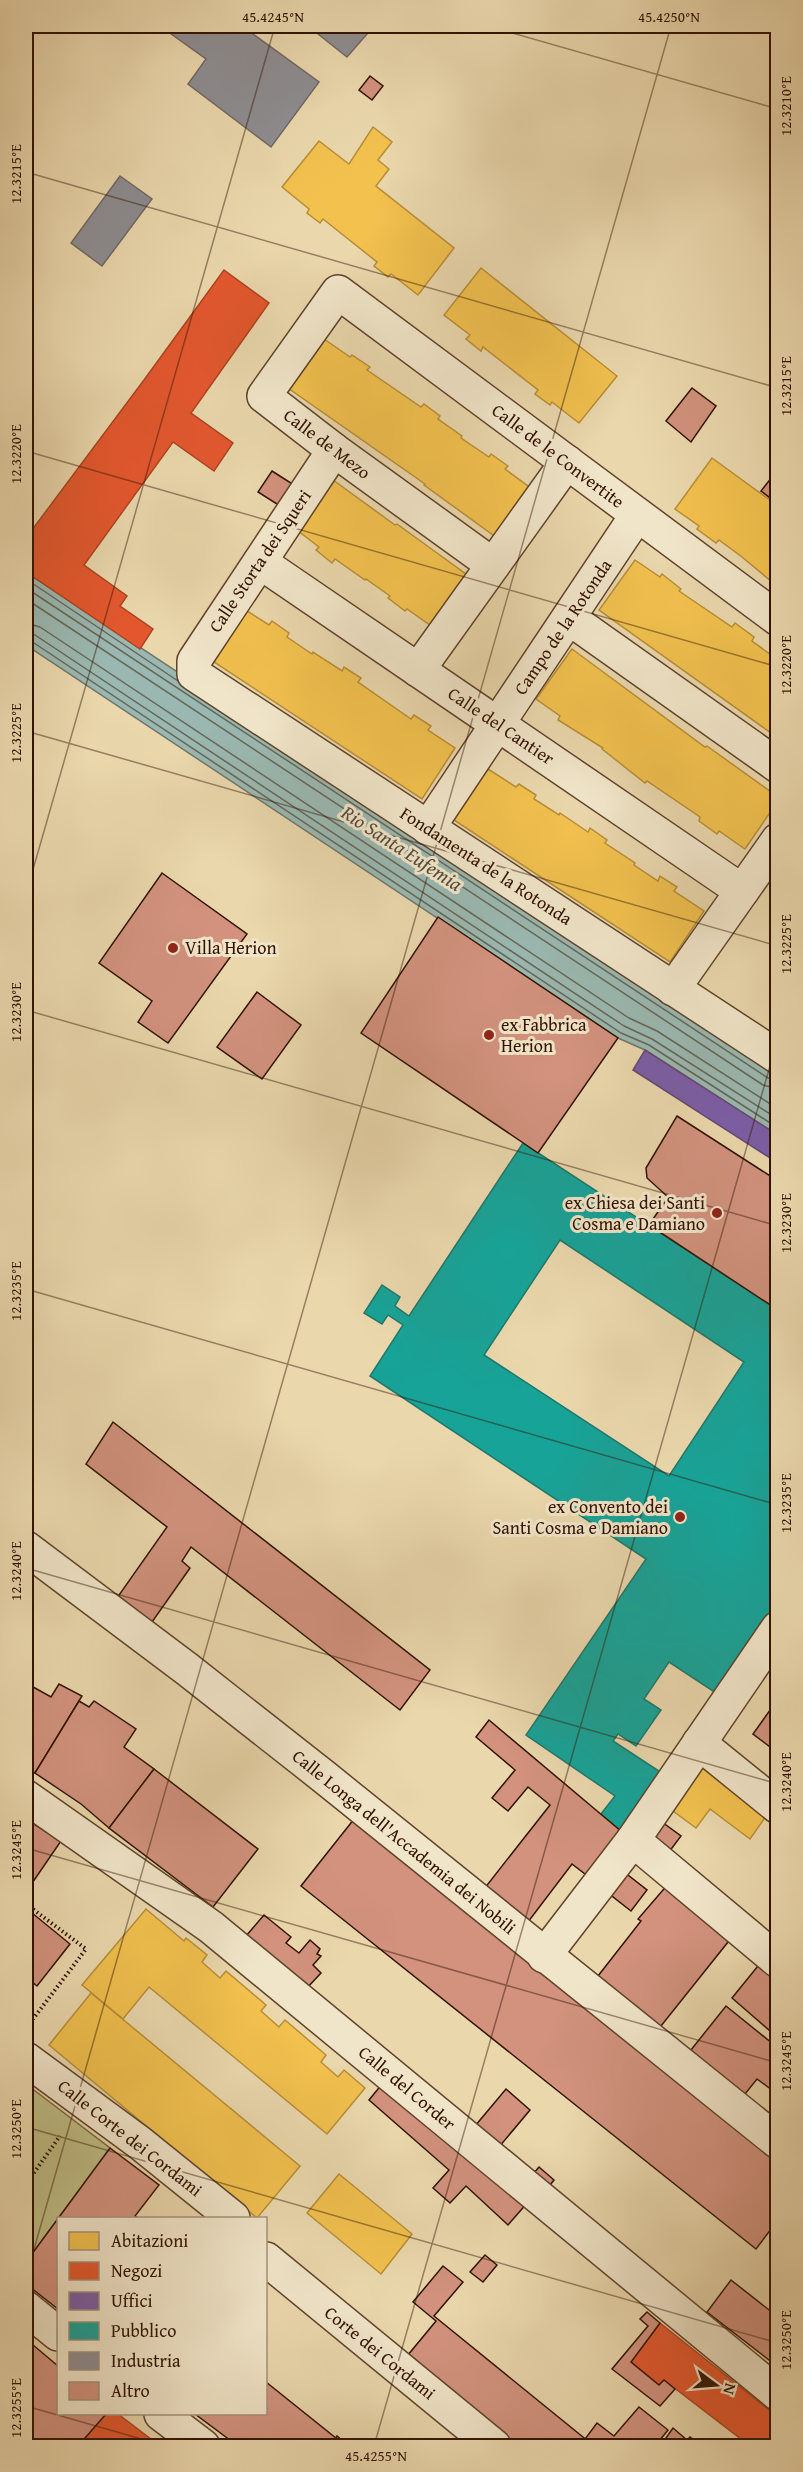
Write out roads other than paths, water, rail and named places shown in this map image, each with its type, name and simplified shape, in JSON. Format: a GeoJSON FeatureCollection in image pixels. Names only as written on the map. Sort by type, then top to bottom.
{"type":"FeatureCollection","features":[{"type":"Feature","properties":{"kind":"street","name":"Calle de Mezo"},"geometry":{"type":"LineString","coordinates":[[338,292],[264,396],[493,566]]}},
{"type":"Feature","properties":{"kind":"street","name":"Calle de le Convertite"},"geometry":{"type":"LineString","coordinates":[[338,292],[777,619]]}},
{"type":"Feature","properties":{"kind":"street","name":"Calle Storta dei Squeri"},"geometry":{"type":"LineString","coordinates":[[194,674],[194,661],[334,450]]}},
{"type":"Feature","properties":{"kind":"street"},"geometry":{"type":"LineString","coordinates":[[418,670],[567,462]]}},
{"type":"Feature","properties":{"kind":"street","name":"Campo de la Rotonda"},"geometry":{"type":"LineString","coordinates":[[429,828],[637,515]]}},
{"type":"Feature","properties":{"kind":"street","name":"Calle del Cantier"},"geometry":{"type":"LineString","coordinates":[[260,562],[742,891]]}},
{"type":"Feature","properties":{"kind":"street"},"geometry":{"type":"LineString","coordinates":[[569,618],[777,766]]}},
{"type":"Feature","properties":{"kind":"street","name":"Fondamenta de la Rotonda"},"geometry":{"type":"LineString","coordinates":[[194,674],[777,1057]]}},
{"type":"Feature","properties":{"kind":"street"},"geometry":{"type":"LineString","coordinates":[[673,989],[777,840]]}},
{"type":"Feature","properties":{"kind":"street","name":"Calle Longa dell'Accademia dei Nobili"},"geometry":{"type":"LineString","coordinates":[[26,1548],[187,1669],[323,1776],[777,2142]]}},
{"type":"Feature","properties":{"kind":"street"},"geometry":{"type":"LineString","coordinates":[[544,1956],[633,1840],[776,1635]]}},
{"type":"Feature","properties":{"kind":"street"},"geometry":{"type":"LineString","coordinates":[[699,1743],[777,1807]]}},
{"type":"Feature","properties":{"kind":"street","name":"Calle del Corder"},"geometry":{"type":"LineString","coordinates":[[26,1797],[211,1927],[777,2394]]}},
{"type":"Feature","properties":{"kind":"street"},"geometry":{"type":"LineString","coordinates":[[633,1840],[777,1961]]}},
{"type":"Feature","properties":{"kind":"street","name":"Calle Corte dei Cordami"},"geometry":{"type":"LineString","coordinates":[[26,2059],[140,2143],[232,2217]]}},
{"type":"Feature","properties":{"kind":"street","name":"Corte dei Cordami"},"geometry":{"type":"LineString","coordinates":[[267,2260],[494,2446]]}},
{"type":"Feature","properties":{"kind":"street"},"geometry":{"type":"LineString","coordinates":[[26,2308],[57,2333]]}},
{"type":"Feature","properties":{"kind":"street"},"geometry":{"type":"LineString","coordinates":[[162,2415],[203,2446]]}},
{"type":"Feature","properties":{"kind":"water","name":"Rio Santa Eufemia"},"geometry":{"type":"Polygon","coordinates":[[[26,572],[777,1068],[777,1135],[645,1050],[618,1038],[26,645],[26,572]]]}},
{"type":"Feature","properties":{"kind":"place","name":"Villa Herion"},"geometry":{"type":"Point","coordinates":[173,948]}},
{"type":"Feature","properties":{"kind":"place","name":"ex Fabbrica Herion"},"geometry":{"type":"Point","coordinates":[489,1035]}},
{"type":"Feature","properties":{"kind":"place","name":"ex Chiesa dei Santi Cosma e Damiano"},"geometry":{"type":"Point","coordinates":[717,1213]}},
{"type":"Feature","properties":{"kind":"place","name":"ex Convento dei Santi Cosma e Damiano"},"geometry":{"type":"Point","coordinates":[680,1517]}}]}
